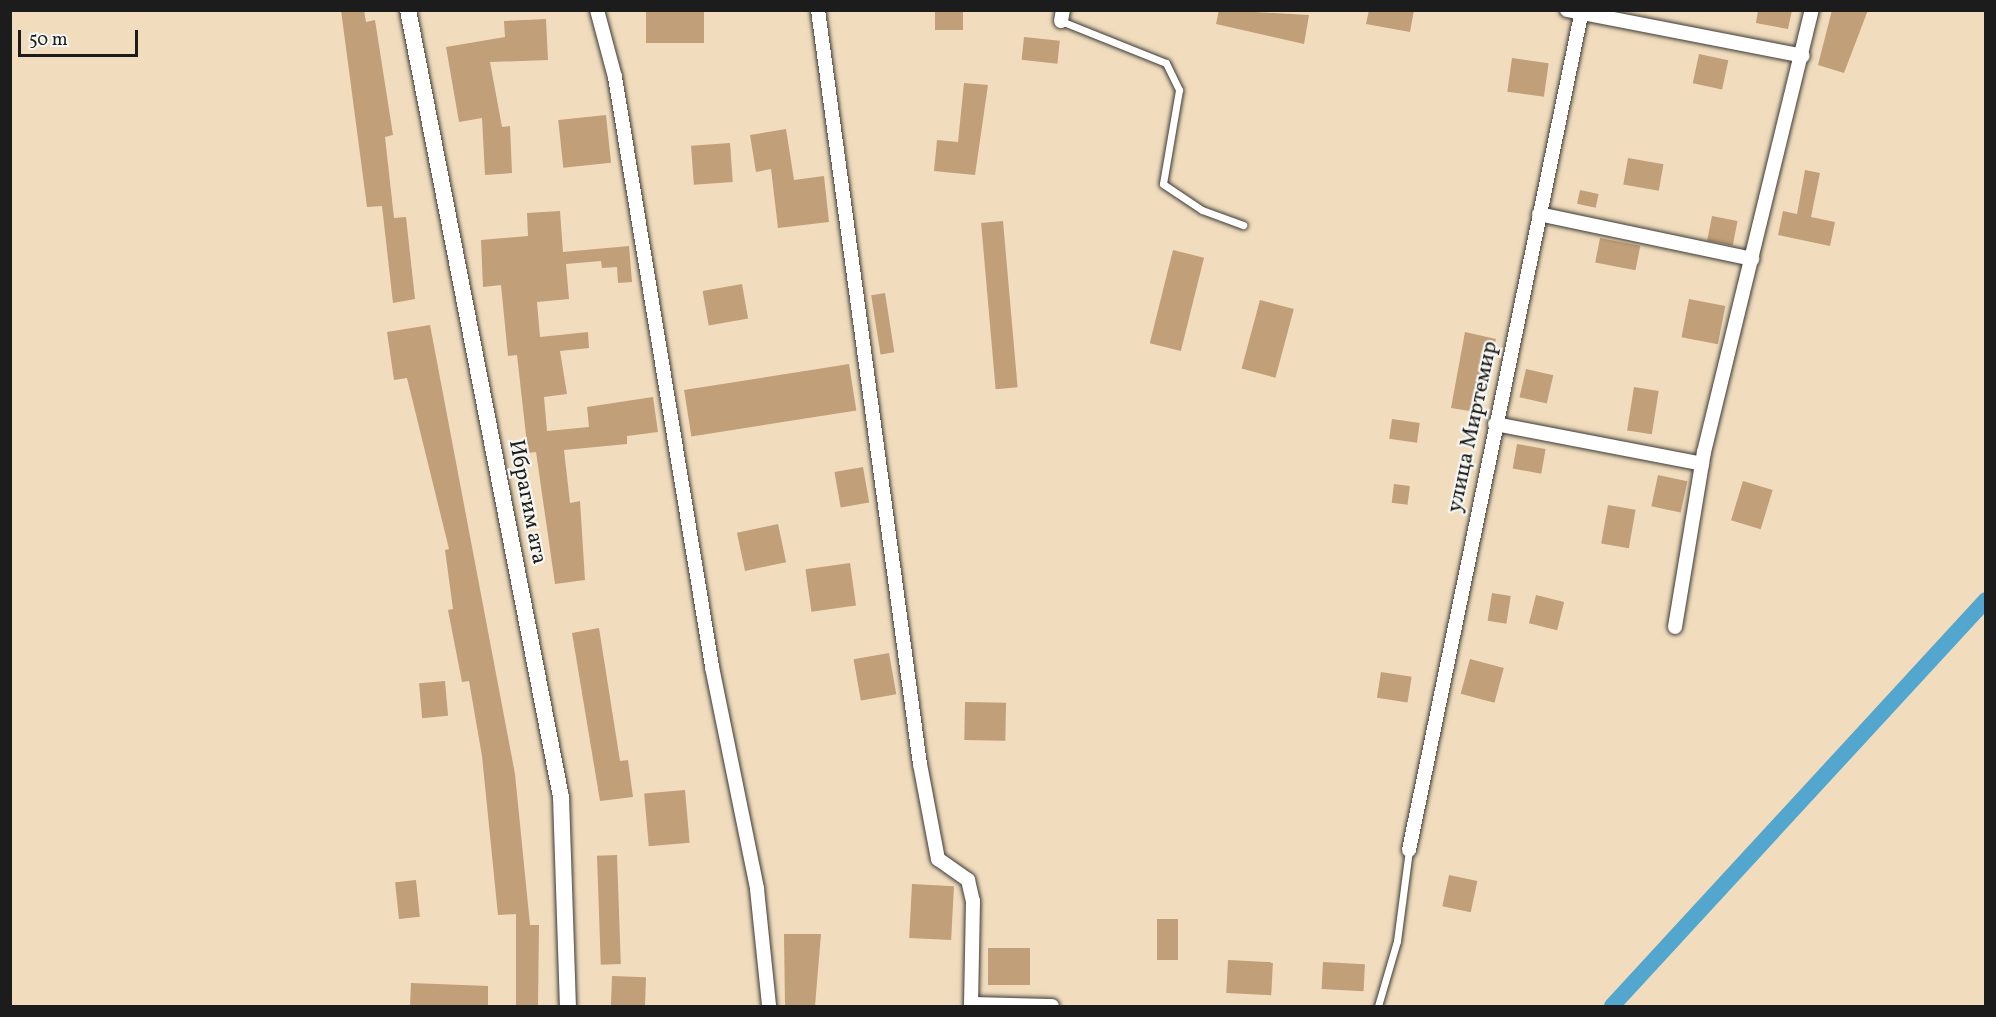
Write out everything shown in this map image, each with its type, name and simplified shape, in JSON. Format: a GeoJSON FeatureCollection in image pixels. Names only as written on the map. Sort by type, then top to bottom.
{"type":"FeatureCollection","features":[{"type":"Feature","properties":{"kind":"street","name":"Ибрагим ата"},"geometry":{"type":"LineString","coordinates":[[408,10],[561,797],[568,1006]]}},
{"type":"Feature","properties":{"kind":"street"},"geometry":{"type":"LineString","coordinates":[[597,10],[615,77],[712,667],[758,890],[769,1006]]}},
{"type":"Feature","properties":{"kind":"street"},"geometry":{"type":"LineString","coordinates":[[818,10],[920,764],[938,859],[968,880],[973,901],[971,1005],[1052,1006]]}},
{"type":"Feature","properties":{"kind":"street"},"geometry":{"type":"LineString","coordinates":[[1675,627],[1702,464],[1803,56],[1812,10]]}},
{"type":"Feature","properties":{"kind":"street","name":"улица Миртемир"},"geometry":{"type":"LineString","coordinates":[[1409,850],[1539,214],[1577,11],[1803,56]]}},
{"type":"Feature","properties":{"kind":"street"},"geometry":{"type":"LineString","coordinates":[[1539,214],[1752,259]]}},
{"type":"Feature","properties":{"kind":"street"},"geometry":{"type":"LineString","coordinates":[[1496,424],[1702,464]]}},
{"type":"Feature","properties":{"kind":"lane"},"geometry":{"type":"LineString","coordinates":[[1062,16],[1166,63],[1179,90],[1163,184],[1202,210],[1243,225]]}},
{"type":"Feature","properties":{"kind":"lane"},"geometry":{"type":"LineString","coordinates":[[1378,1006],[1397,941],[1409,850]]}},
{"type":"Feature","properties":{"kind":"building"},"geometry":{"type":"Polygon","coordinates":[[[341,10],[364,10],[366,22],[375,20],[393,135],[385,137],[394,218],[406,217],[415,299],[393,303],[382,206],[367,207],[341,10]]]}},
{"type":"Feature","properties":{"kind":"building"},"geometry":{"type":"Polygon","coordinates":[[[646,10],[704,10],[704,43],[646,43],[646,10]]]}},
{"type":"Feature","properties":{"kind":"building"},"geometry":{"type":"Polygon","coordinates":[[[935,10],[963,10],[963,30],[935,30],[935,10]]]}},
{"type":"Feature","properties":{"kind":"building"},"geometry":{"type":"Polygon","coordinates":[[[1219,10],[1309,15],[1304,44],[1216,24],[1219,10]]]}},
{"type":"Feature","properties":{"kind":"building"},"geometry":{"type":"Polygon","coordinates":[[[1369,10],[1414,10],[1410,32],[1366,24],[1369,10]]]}},
{"type":"Feature","properties":{"kind":"building"},"geometry":{"type":"Polygon","coordinates":[[[1758,10],[1792,10],[1788,29],[1756,23],[1758,10]]]}},
{"type":"Feature","properties":{"kind":"building"},"geometry":{"type":"Polygon","coordinates":[[[1832,10],[1868,10],[1844,73],[1818,65],[1832,10]]]}},
{"type":"Feature","properties":{"kind":"building"},"geometry":{"type":"Polygon","coordinates":[[[546,19],[548,60],[490,62],[502,127],[510,126],[512,173],[485,175],[482,118],[459,122],[446,47],[505,37],[504,21],[546,19]]]}},
{"type":"Feature","properties":{"kind":"building"},"geometry":{"type":"Polygon","coordinates":[[[1024,37],[1060,41],[1057,64],[1022,60],[1024,37]]]}},
{"type":"Feature","properties":{"kind":"building"},"geometry":{"type":"Polygon","coordinates":[[[1699,54],[1728,60],[1722,90],[1693,83],[1699,54]]]}},
{"type":"Feature","properties":{"kind":"building"},"geometry":{"type":"Polygon","coordinates":[[[1512,58],[1549,63],[1544,97],[1507,92],[1512,58]]]}},
{"type":"Feature","properties":{"kind":"building"},"geometry":{"type":"Polygon","coordinates":[[[964,83],[988,85],[975,175],[934,171],[937,140],[958,142],[964,83]]]}},
{"type":"Feature","properties":{"kind":"building"},"geometry":{"type":"Polygon","coordinates":[[[606,115],[611,163],[563,168],[558,120],[606,115]]]}},
{"type":"Feature","properties":{"kind":"building"},"geometry":{"type":"Polygon","coordinates":[[[786,129],[794,180],[824,176],[829,222],[778,228],[771,169],[756,172],[750,135],[786,129]]]}},
{"type":"Feature","properties":{"kind":"building"},"geometry":{"type":"Polygon","coordinates":[[[730,143],[733,182],[694,185],[691,146],[730,143]]]}},
{"type":"Feature","properties":{"kind":"building"},"geometry":{"type":"Polygon","coordinates":[[[1628,158],[1663,164],[1659,191],[1623,185],[1628,158]]]}},
{"type":"Feature","properties":{"kind":"building"},"geometry":{"type":"Polygon","coordinates":[[[1805,170],[1820,173],[1811,217],[1835,222],[1830,246],[1778,235],[1783,211],[1797,214],[1805,170]]]}},
{"type":"Feature","properties":{"kind":"building"},"geometry":{"type":"Polygon","coordinates":[[[1580,190],[1599,194],[1596,208],[1577,204],[1580,190]]]}},
{"type":"Feature","properties":{"kind":"building"},"geometry":{"type":"Polygon","coordinates":[[[560,211],[563,252],[629,246],[632,282],[618,283],[617,267],[602,268],[601,261],[566,264],[569,299],[537,302],[540,337],[588,332],[589,348],[560,351],[567,394],[544,397],[547,431],[589,427],[587,407],[653,397],[658,432],[627,436],[627,444],[564,450],[570,503],[580,501],[585,580],[555,584],[536,452],[528,453],[517,355],[508,356],[501,285],[483,287],[481,240],[528,236],[527,213],[560,211]]]}},
{"type":"Feature","properties":{"kind":"building"},"geometry":{"type":"Polygon","coordinates":[[[1712,216],[1738,221],[1733,246],[1707,241],[1712,216]]]}},
{"type":"Feature","properties":{"kind":"building"},"geometry":{"type":"Polygon","coordinates":[[[1003,221],[1018,387],[996,389],[981,223],[1003,221]]]}},
{"type":"Feature","properties":{"kind":"building"},"geometry":{"type":"Polygon","coordinates":[[[1600,238],[1640,246],[1635,270],[1595,263],[1600,238]]]}},
{"type":"Feature","properties":{"kind":"building"},"geometry":{"type":"Polygon","coordinates":[[[1173,250],[1204,258],[1181,351],[1150,343],[1173,250]]]}},
{"type":"Feature","properties":{"kind":"building"},"geometry":{"type":"Polygon","coordinates":[[[742,284],[748,318],[709,325],[703,291],[742,284]]]}},
{"type":"Feature","properties":{"kind":"building"},"geometry":{"type":"Polygon","coordinates":[[[885,293],[894,352],[881,354],[871,295],[885,293]]]}},
{"type":"Feature","properties":{"kind":"building"},"geometry":{"type":"Polygon","coordinates":[[[1689,299],[1725,306],[1718,344],[1682,337],[1689,299]]]}},
{"type":"Feature","properties":{"kind":"building"},"geometry":{"type":"Polygon","coordinates":[[[1260,300],[1294,309],[1275,378],[1242,369],[1260,300]]]}},
{"type":"Feature","properties":{"kind":"building"},"geometry":{"type":"Polygon","coordinates":[[[430,325],[515,774],[530,925],[539,925],[538,1006],[516,1006],[516,914],[498,915],[482,756],[469,681],[462,682],[448,610],[453,609],[445,550],[449,549],[407,378],[394,380],[387,332],[430,325]]]}},
{"type":"Feature","properties":{"kind":"building"},"geometry":{"type":"Polygon","coordinates":[[[1465,332],[1496,339],[1476,412],[1451,408],[1465,332]]]}},
{"type":"Feature","properties":{"kind":"building"},"geometry":{"type":"Polygon","coordinates":[[[849,364],[856,410],[691,437],[684,390],[849,364]]]}},
{"type":"Feature","properties":{"kind":"building"},"geometry":{"type":"Polygon","coordinates":[[[1526,369],[1553,375],[1547,404],[1519,397],[1526,369]]]}},
{"type":"Feature","properties":{"kind":"building"},"geometry":{"type":"Polygon","coordinates":[[[1634,387],[1659,391],[1652,434],[1627,430],[1634,387]]]}},
{"type":"Feature","properties":{"kind":"building"},"geometry":{"type":"Polygon","coordinates":[[[1392,419],[1420,423],[1417,443],[1389,439],[1392,419]]]}},
{"type":"Feature","properties":{"kind":"building"},"geometry":{"type":"Polygon","coordinates":[[[1517,444],[1546,449],[1541,474],[1513,469],[1517,444]]]}},
{"type":"Feature","properties":{"kind":"building"},"geometry":{"type":"Polygon","coordinates":[[[863,467],[869,502],[841,507],[834,472],[863,467]]]}},
{"type":"Feature","properties":{"kind":"building"},"geometry":{"type":"Polygon","coordinates":[[[1658,475],[1687,481],[1681,513],[1651,506],[1658,475]]]}},
{"type":"Feature","properties":{"kind":"building"},"geometry":{"type":"Polygon","coordinates":[[[1743,481],[1773,490],[1761,529],[1731,520],[1743,481]]]}},
{"type":"Feature","properties":{"kind":"building"},"geometry":{"type":"Polygon","coordinates":[[[1394,484],[1410,486],[1408,505],[1392,503],[1394,484]]]}},
{"type":"Feature","properties":{"kind":"building"},"geometry":{"type":"Polygon","coordinates":[[[1608,505],[1636,510],[1629,548],[1601,543],[1608,505]]]}},
{"type":"Feature","properties":{"kind":"building"},"geometry":{"type":"Polygon","coordinates":[[[778,524],[786,562],[745,571],[737,533],[778,524]]]}},
{"type":"Feature","properties":{"kind":"building"},"geometry":{"type":"Polygon","coordinates":[[[850,563],[856,606],[811,612],[805,569],[850,563]]]}},
{"type":"Feature","properties":{"kind":"building"},"geometry":{"type":"Polygon","coordinates":[[[1492,593],[1511,596],[1506,624],[1488,621],[1492,593]]]}},
{"type":"Feature","properties":{"kind":"building"},"geometry":{"type":"Polygon","coordinates":[[[1536,595],[1564,602],[1557,630],[1529,623],[1536,595]]]}},
{"type":"Feature","properties":{"kind":"building"},"geometry":{"type":"Polygon","coordinates":[[[599,628],[620,761],[628,760],[633,797],[600,801],[572,633],[599,628]]]}},
{"type":"Feature","properties":{"kind":"building"},"geometry":{"type":"Polygon","coordinates":[[[889,653],[896,694],[861,701],[854,659],[889,653]]]}},
{"type":"Feature","properties":{"kind":"building"},"geometry":{"type":"Polygon","coordinates":[[[1470,659],[1504,668],[1494,703],[1461,694],[1470,659]]]}},
{"type":"Feature","properties":{"kind":"building"},"geometry":{"type":"Polygon","coordinates":[[[1381,672],[1412,677],[1408,703],[1377,698],[1381,672]]]}},
{"type":"Feature","properties":{"kind":"building"},"geometry":{"type":"Polygon","coordinates":[[[445,681],[448,716],[422,718],[419,683],[445,681]]]}},
{"type":"Feature","properties":{"kind":"building"},"geometry":{"type":"Polygon","coordinates":[[[965,702],[1006,703],[1005,741],[964,740],[965,702]]]}},
{"type":"Feature","properties":{"kind":"building"},"geometry":{"type":"Polygon","coordinates":[[[685,790],[690,843],[649,846],[644,794],[685,790]]]}},
{"type":"Feature","properties":{"kind":"building"},"geometry":{"type":"Polygon","coordinates":[[[617,855],[621,964],[601,965],[597,856],[617,855]]]}},
{"type":"Feature","properties":{"kind":"building"},"geometry":{"type":"Polygon","coordinates":[[[1449,875],[1477,881],[1471,912],[1442,906],[1449,875]]]}},
{"type":"Feature","properties":{"kind":"building"},"geometry":{"type":"Polygon","coordinates":[[[416,880],[420,917],[399,919],[395,882],[416,880]]]}},
{"type":"Feature","properties":{"kind":"building"},"geometry":{"type":"Polygon","coordinates":[[[912,884],[954,886],[951,940],[909,938],[912,884]]]}},
{"type":"Feature","properties":{"kind":"building"},"geometry":{"type":"Polygon","coordinates":[[[1157,919],[1178,919],[1178,960],[1157,960],[1157,919]]]}},
{"type":"Feature","properties":{"kind":"building"},"geometry":{"type":"Polygon","coordinates":[[[784,934],[821,934],[815,1006],[785,1006],[784,934]]]}},
{"type":"Feature","properties":{"kind":"building"},"geometry":{"type":"Polygon","coordinates":[[[988,948],[1030,948],[1030,985],[988,985],[988,948]]]}},
{"type":"Feature","properties":{"kind":"building"},"geometry":{"type":"Polygon","coordinates":[[[1228,960],[1273,962],[1271,995],[1226,993],[1228,960]]]}},
{"type":"Feature","properties":{"kind":"building"},"geometry":{"type":"Polygon","coordinates":[[[1323,962],[1365,964],[1364,991],[1322,989],[1323,962]]]}},
{"type":"Feature","properties":{"kind":"building"},"geometry":{"type":"Polygon","coordinates":[[[612,976],[646,977],[645,1006],[611,1006],[612,976]]]}},
{"type":"Feature","properties":{"kind":"building"},"geometry":{"type":"Polygon","coordinates":[[[411,983],[488,986],[488,1006],[410,1006],[411,983]]]}},
{"type":"Feature","properties":{"kind":"waterway"},"geometry":{"type":"LineString","coordinates":[[1612,1006],[1986,600]]}}]}
